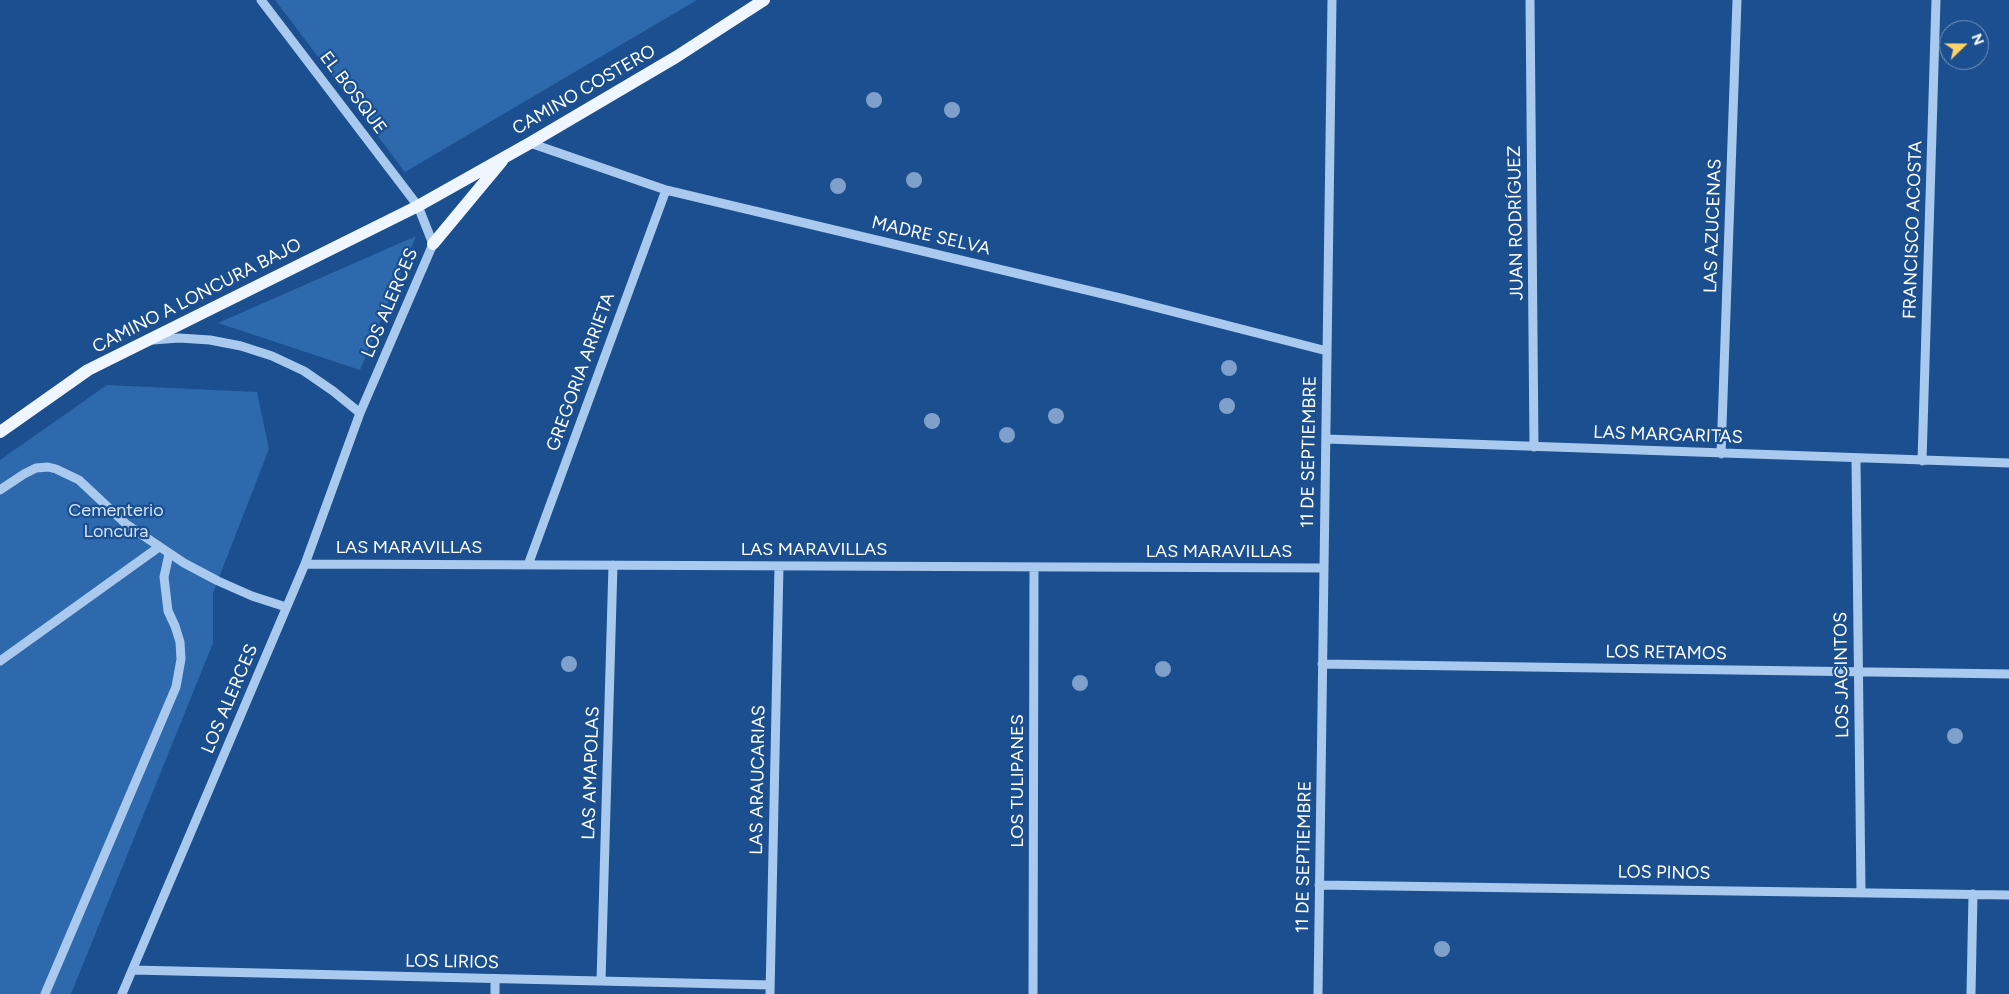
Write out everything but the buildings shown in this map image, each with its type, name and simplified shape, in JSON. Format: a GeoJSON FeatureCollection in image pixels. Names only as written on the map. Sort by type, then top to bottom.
{"type":"FeatureCollection","features":[{"type":"Feature","properties":{"kind":"main road","name":"CAMINO COSTERO"},"geometry":{"type":"LineString","coordinates":[[418,206],[676,57],[764,0]]}},
{"type":"Feature","properties":{"kind":"main road"},"geometry":{"type":"LineString","coordinates":[[433,244],[508,154]]}},
{"type":"Feature","properties":{"kind":"main road","name":"CAMINO A LONCURA BAJO"},"geometry":{"type":"LineString","coordinates":[[0,432],[88,370],[418,206]]}},
{"type":"Feature","properties":{"kind":"street","name":"EL BOSQUE"},"geometry":{"type":"LineString","coordinates":[[261,0],[418,206]]}},
{"type":"Feature","properties":{"kind":"street","name":"11 DE SEPTIEMBRE"},"geometry":{"type":"LineString","coordinates":[[1318,994],[1332,0]]}},
{"type":"Feature","properties":{"kind":"street","name":"JUAN RODRÍGUEZ"},"geometry":{"type":"LineString","coordinates":[[1530,0],[1534,447]]}},
{"type":"Feature","properties":{"kind":"street","name":"LAS AZUCENAS"},"geometry":{"type":"LineString","coordinates":[[1721,454],[1737,0]]}},
{"type":"Feature","properties":{"kind":"street","name":"FRANCISCO ACOSTA"},"geometry":{"type":"LineString","coordinates":[[1922,461],[1936,0]]}},
{"type":"Feature","properties":{"kind":"street","name":"MADRE SELVA"},"geometry":{"type":"LineString","coordinates":[[530,143],[666,190],[1110,296],[1327,351]]}},
{"type":"Feature","properties":{"kind":"street","name":"GREGORIA ARRIETA"},"geometry":{"type":"LineString","coordinates":[[528,565],[666,190]]}},
{"type":"Feature","properties":{"kind":"street","name":"LOS ALERCES"},"geometry":{"type":"LineString","coordinates":[[122,994],[305,564],[360,414],[433,244],[418,206]]}},
{"type":"Feature","properties":{"kind":"street"},"geometry":{"type":"LineString","coordinates":[[147,340],[179,338],[210,340],[241,346],[272,356],[304,371],[334,390],[360,414]]}},
{"type":"Feature","properties":{"kind":"street","name":"LAS MARGARITAS"},"geometry":{"type":"LineString","coordinates":[[1326,439],[2009,463]]}},
{"type":"Feature","properties":{"kind":"street","name":"LOS JACINTOS"},"geometry":{"type":"LineString","coordinates":[[1856,459],[1861,892]]}},
{"type":"Feature","properties":{"kind":"street"},"geometry":{"type":"LineString","coordinates":[[0,490],[36,468],[48,467],[56,469],[79,480],[126,524],[159,548],[218,581],[252,596],[286,607]]}},
{"type":"Feature","properties":{"kind":"street"},"geometry":{"type":"LineString","coordinates":[[0,660],[159,548]]}},
{"type":"Feature","properties":{"kind":"street"},"geometry":{"type":"LineString","coordinates":[[37,994],[47,990],[176,687],[181,659],[178,634],[168,611],[164,577],[169,554]]}},
{"type":"Feature","properties":{"kind":"street","name":"LAS MARAVILLAS"},"geometry":{"type":"LineString","coordinates":[[305,564],[1324,568]]}},
{"type":"Feature","properties":{"kind":"street","name":"LAS AMAPOLAS"},"geometry":{"type":"LineString","coordinates":[[601,981],[613,565]]}},
{"type":"Feature","properties":{"kind":"street","name":"LAS ARAUCARIAS"},"geometry":{"type":"LineString","coordinates":[[770,990],[779,566]]}},
{"type":"Feature","properties":{"kind":"street","name":"LOS TULIPANES"},"geometry":{"type":"LineString","coordinates":[[1033,994],[1034,568]]}},
{"type":"Feature","properties":{"kind":"street","name":"LOS RETAMOS"},"geometry":{"type":"LineString","coordinates":[[1322,664],[2009,674]]}},
{"type":"Feature","properties":{"kind":"street","name":"LOS PINOS"},"geometry":{"type":"LineString","coordinates":[[1320,885],[2009,894]]}},
{"type":"Feature","properties":{"kind":"street"},"geometry":{"type":"LineString","coordinates":[[1971,994],[1972,894]]}},
{"type":"Feature","properties":{"kind":"street","name":"LOS LIRIOS"},"geometry":{"type":"LineString","coordinates":[[132,970],[601,981],[770,990]]}},
{"type":"Feature","properties":{"kind":"street"},"geometry":{"type":"LineString","coordinates":[[494,994],[495,979]]}},
{"type":"Feature","properties":{"kind":"green space"},"geometry":{"type":"Polygon","coordinates":[[[275,0],[697,0],[405,172],[275,0]]]}},
{"type":"Feature","properties":{"kind":"green space"},"geometry":{"type":"Polygon","coordinates":[[[416,236],[360,370],[218,323],[416,236]]]}},
{"type":"Feature","properties":{"kind":"green space","name":"Cementerio Loncura"},"geometry":{"type":"Polygon","coordinates":[[[107,385],[257,392],[269,449],[213,593],[213,643],[71,994],[0,994],[0,460],[107,385]]]}}]}
